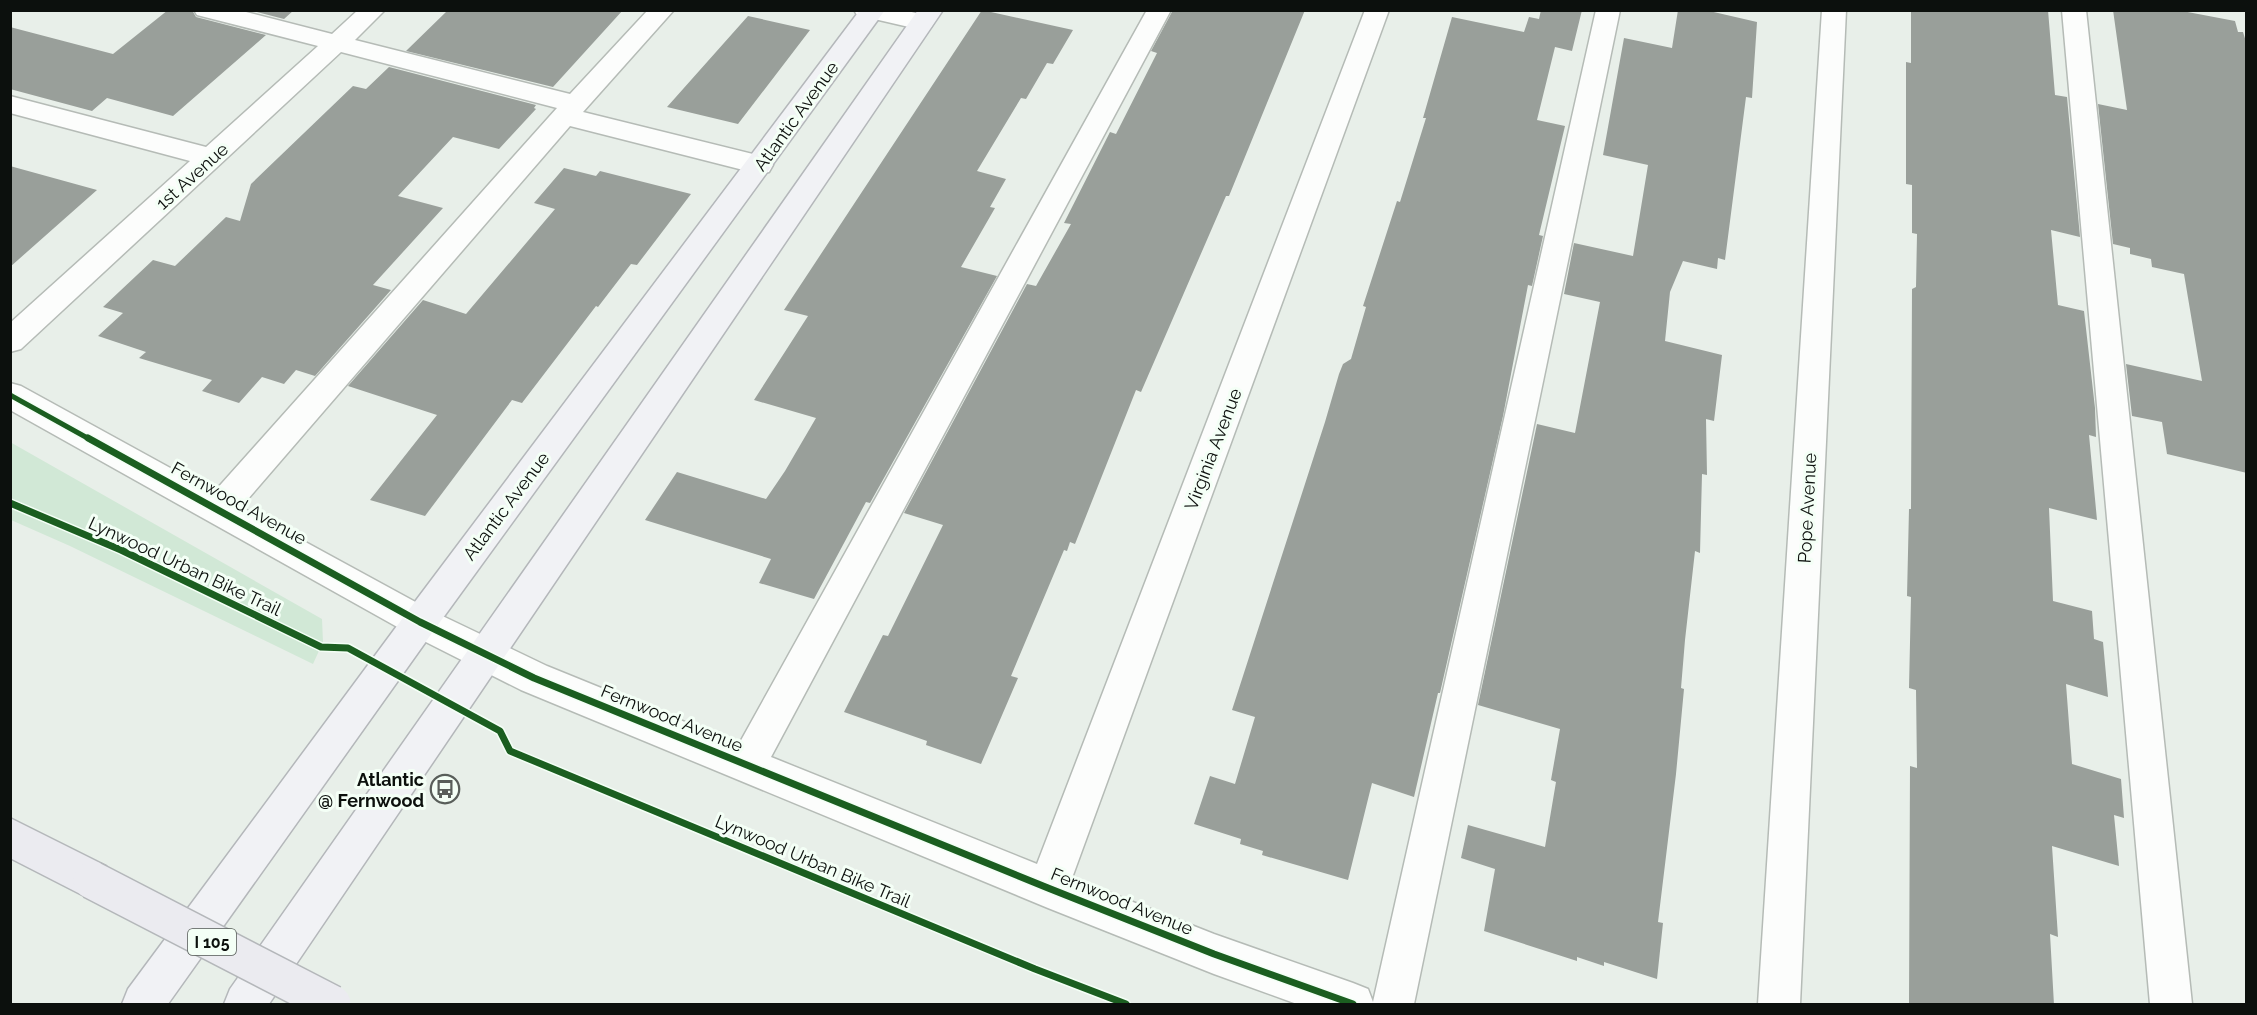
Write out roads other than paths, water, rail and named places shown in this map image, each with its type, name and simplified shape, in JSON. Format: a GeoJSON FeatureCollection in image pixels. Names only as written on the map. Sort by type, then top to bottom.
{"type":"FeatureCollection","features":[{"type":"Feature","properties":{"kind":"highway","name":"I 105"},"geometry":{"type":"LineString","coordinates":[[10,837],[332,1005]]}},
{"type":"Feature","properties":{"kind":"main road","name":"Atlantic Avenue"},"geometry":{"type":"LineString","coordinates":[[143,1005],[420,622],[759,165],[870,11]]}},
{"type":"Feature","properties":{"kind":"main road"},"geometry":{"type":"LineString","coordinates":[[245,1005],[926,16]]}},
{"type":"Feature","properties":{"kind":"street"},"geometry":{"type":"LineString","coordinates":[[206,10],[337,44],[759,165]]}},
{"type":"Feature","properties":{"kind":"street","name":"1st Avenue"},"geometry":{"type":"LineString","coordinates":[[10,341],[373,10]]}},
{"type":"Feature","properties":{"kind":"street"},"geometry":{"type":"LineString","coordinates":[[219,509],[569,110],[662,10]]}},
{"type":"Feature","properties":{"kind":"street"},"geometry":{"type":"LineString","coordinates":[[747,765],[1159,10]]}},
{"type":"Feature","properties":{"kind":"street","name":"Virginia Avenue"},"geometry":{"type":"LineString","coordinates":[[1048,888],[1377,10]]}},
{"type":"Feature","properties":{"kind":"street"},"geometry":{"type":"LineString","coordinates":[[1394,1005],[1608,10]]}},
{"type":"Feature","properties":{"kind":"street","name":"Pope Avenue"},"geometry":{"type":"LineString","coordinates":[[1779,1005],[1834,10]]}},
{"type":"Feature","properties":{"kind":"street"},"geometry":{"type":"LineString","coordinates":[[2074,10],[2171,1005]]}},
{"type":"Feature","properties":{"kind":"street"},"geometry":{"type":"LineString","coordinates":[[870,11],[926,16]]}},
{"type":"Feature","properties":{"kind":"street"},"geometry":{"type":"LineString","coordinates":[[10,104],[212,158]]}},
{"type":"Feature","properties":{"kind":"street","name":"Fernwood Avenue"},"geometry":{"type":"LineString","coordinates":[[10,395],[420,622],[485,655],[545,682],[1048,888],[1214,954],[1353,1005]]}},
{"type":"Feature","properties":{"kind":"place","name":"Atlantic @ Fernwood"},"geometry":{"type":"Point","coordinates":[445,789]}}]}
